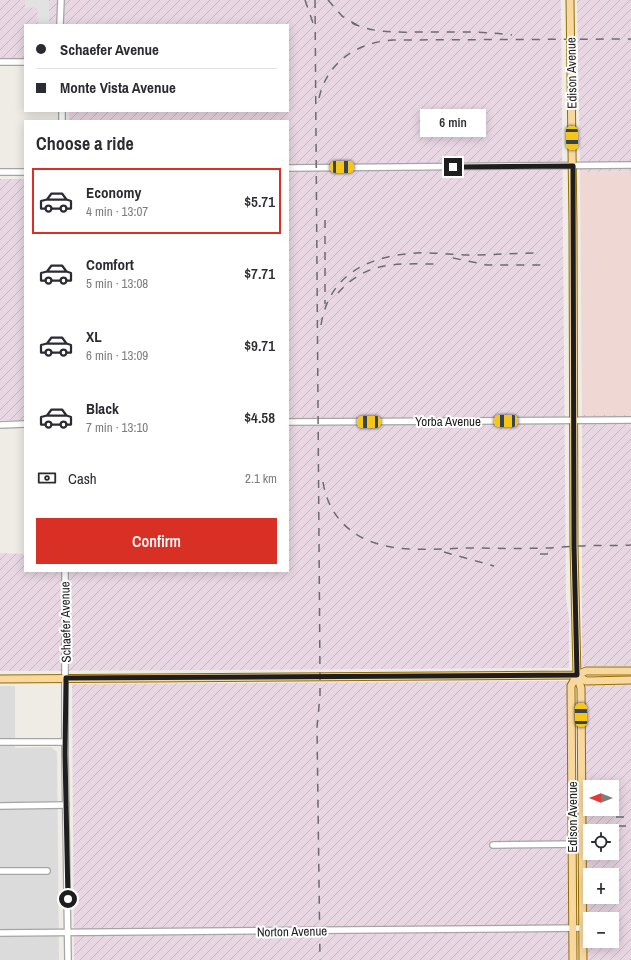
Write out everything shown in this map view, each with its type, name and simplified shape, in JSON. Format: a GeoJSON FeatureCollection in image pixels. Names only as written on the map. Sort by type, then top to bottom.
{"type":"FeatureCollection","features":[{"type":"Feature","properties":{"kind":"main road","name":"Edison Avenue"},"geometry":{"type":"LineString","coordinates":[[570,0],[573,166],[574,546],[577,675],[581,688],[583,928]]}},
{"type":"Feature","properties":{"kind":"main road"},"geometry":{"type":"LineString","coordinates":[[0,679],[577,675],[586,671],[631,671]]}},
{"type":"Feature","properties":{"kind":"main road","name":"Edison Avenue"},"geometry":{"type":"LineString","coordinates":[[573,960],[571,686],[577,675]]}},
{"type":"Feature","properties":{"kind":"main road"},"geometry":{"type":"LineString","coordinates":[[577,675],[586,681],[631,680]]}},
{"type":"Feature","properties":{"kind":"main road"},"geometry":{"type":"LineString","coordinates":[[572,758],[576,764],[577,786],[582,792]]}},
{"type":"Feature","properties":{"kind":"main road","name":"Edison Avenue"},"geometry":{"type":"LineString","coordinates":[[583,948],[583,960]]}},
{"type":"Feature","properties":{"kind":"street"},"geometry":{"type":"LineString","coordinates":[[60,24],[61,0]]}},
{"type":"Feature","properties":{"kind":"street"},"geometry":{"type":"LineString","coordinates":[[0,62],[24,62]]}},
{"type":"Feature","properties":{"kind":"street"},"geometry":{"type":"LineString","coordinates":[[289,168],[631,165]]}},
{"type":"Feature","properties":{"kind":"street"},"geometry":{"type":"LineString","coordinates":[[0,172],[24,172]]}},
{"type":"Feature","properties":{"kind":"street","name":"Yorba Avenue"},"geometry":{"type":"LineString","coordinates":[[289,422],[631,420]]}},
{"type":"Feature","properties":{"kind":"street"},"geometry":{"type":"LineString","coordinates":[[0,425],[24,424]]}},
{"type":"Feature","properties":{"kind":"street","name":"Schaefer Avenue"},"geometry":{"type":"LineString","coordinates":[[65,572],[65,742],[68,960]]}},
{"type":"Feature","properties":{"kind":"street"},"geometry":{"type":"LineString","coordinates":[[0,742],[65,742]]}},
{"type":"Feature","properties":{"kind":"street"},"geometry":{"type":"LineString","coordinates":[[0,806],[66,805]]}},
{"type":"Feature","properties":{"kind":"street"},"geometry":{"type":"LineString","coordinates":[[493,845],[582,844]]}},
{"type":"Feature","properties":{"kind":"street"},"geometry":{"type":"LineString","coordinates":[[0,871],[47,871]]}},
{"type":"Feature","properties":{"kind":"street","name":"Norton Avenue"},"geometry":{"type":"LineString","coordinates":[[0,933],[583,928]]}},
{"type":"Feature","properties":{"kind":"shaded area"},"geometry":{"type":"Polygon","coordinates":[[[0,0],[561,0],[566,598],[569,618],[569,668],[0,671],[0,553],[24,554],[24,572],[289,572],[289,120],[69,120],[69,112],[289,112],[289,24],[24,24],[24,60],[0,60],[0,0]]]}},
{"type":"Feature","properties":{"kind":"shaded area"},"geometry":{"type":"Polygon","coordinates":[[[25,0],[49,0],[49,24],[38,24],[37,8],[25,7],[25,0]]]}},
{"type":"Feature","properties":{"kind":"shaded area"},"geometry":{"type":"Polygon","coordinates":[[[577,0],[631,0],[631,171],[580,172],[577,0]]]}},
{"type":"Feature","properties":{"kind":"shaded area"},"geometry":{"type":"Polygon","coordinates":[[[631,171],[631,415],[582,415],[580,172],[631,171]]]}},
{"type":"Feature","properties":{"kind":"shaded area"},"geometry":{"type":"Polygon","coordinates":[[[0,179],[24,179],[24,420],[0,420],[0,179]]]}},
{"type":"Feature","properties":{"kind":"shaded area"},"geometry":{"type":"Polygon","coordinates":[[[582,415],[631,415],[631,666],[582,666],[582,415]]]}},
{"type":"Feature","properties":{"kind":"shaded area"},"geometry":{"type":"Polygon","coordinates":[[[569,681],[569,960],[74,960],[72,684],[569,681]]]}},
{"type":"Feature","properties":{"kind":"shaded area"},"geometry":{"type":"Polygon","coordinates":[[[631,684],[631,960],[586,960],[586,948],[619,948],[619,912],[586,912],[586,904],[619,904],[619,868],[586,868],[586,860],[619,860],[619,824],[586,824],[585,816],[619,816],[619,780],[585,780],[585,685],[631,684]]]}},
{"type":"Feature","properties":{"kind":"shaded area"},"geometry":{"type":"Polygon","coordinates":[[[0,686],[15,686],[15,748],[51,747],[57,752],[59,960],[0,960],[0,686]]]}},
{"type":"Feature","properties":{"kind":"railway"},"geometry":{"type":"LineString","coordinates":[[305,0],[313,23]]}},
{"type":"Feature","properties":{"kind":"railway"},"geometry":{"type":"LineString","coordinates":[[315,0],[320,676],[317,727],[320,960]]}},
{"type":"Feature","properties":{"kind":"railway"},"geometry":{"type":"LineString","coordinates":[[328,0],[342,16],[357,25]]}},
{"type":"Feature","properties":{"kind":"railway"},"geometry":{"type":"LineString","coordinates":[[352,23],[361,27],[387,32],[479,32],[512,35]]}},
{"type":"Feature","properties":{"kind":"railway"},"geometry":{"type":"LineString","coordinates":[[319,98],[323,85],[337,64],[356,50],[380,42],[393,40],[631,39]]}},
{"type":"Feature","properties":{"kind":"railway"},"geometry":{"type":"LineString","coordinates":[[325,220],[325,304]]}},
{"type":"Feature","properties":{"kind":"railway"},"geometry":{"type":"LineString","coordinates":[[321,325],[325,307],[342,281],[354,271],[382,258],[416,253],[470,255],[537,253]]}},
{"type":"Feature","properties":{"kind":"railway"},"geometry":{"type":"LineString","coordinates":[[453,258],[487,265],[543,265]]}},
{"type":"Feature","properties":{"kind":"railway"},"geometry":{"type":"LineString","coordinates":[[338,293],[349,282],[372,269],[396,264],[437,264]]}},
{"type":"Feature","properties":{"kind":"railway"},"geometry":{"type":"LineString","coordinates":[[323,482],[325,492],[332,509],[343,524],[367,540],[391,547],[403,549],[553,548],[631,545]]}},
{"type":"Feature","properties":{"kind":"railway"},"geometry":{"type":"LineString","coordinates":[[444,552],[494,566]]}},
{"type":"Feature","properties":{"kind":"railway"},"geometry":{"type":"LineString","coordinates":[[540,554],[556,554]]}},
{"type":"Feature","properties":{"kind":"railway"},"geometry":{"type":"LineString","coordinates":[[616,817],[631,817]]}},
{"type":"Feature","properties":{"kind":"railway"},"geometry":{"type":"LineString","coordinates":[[619,826],[631,826]]}},
{"type":"Feature","properties":{"kind":"route"},"geometry":{"type":"LineString","coordinates":[[68,899],[65,754],[66,678],[577,675],[574,546],[573,166],[453,167]]}}]}
